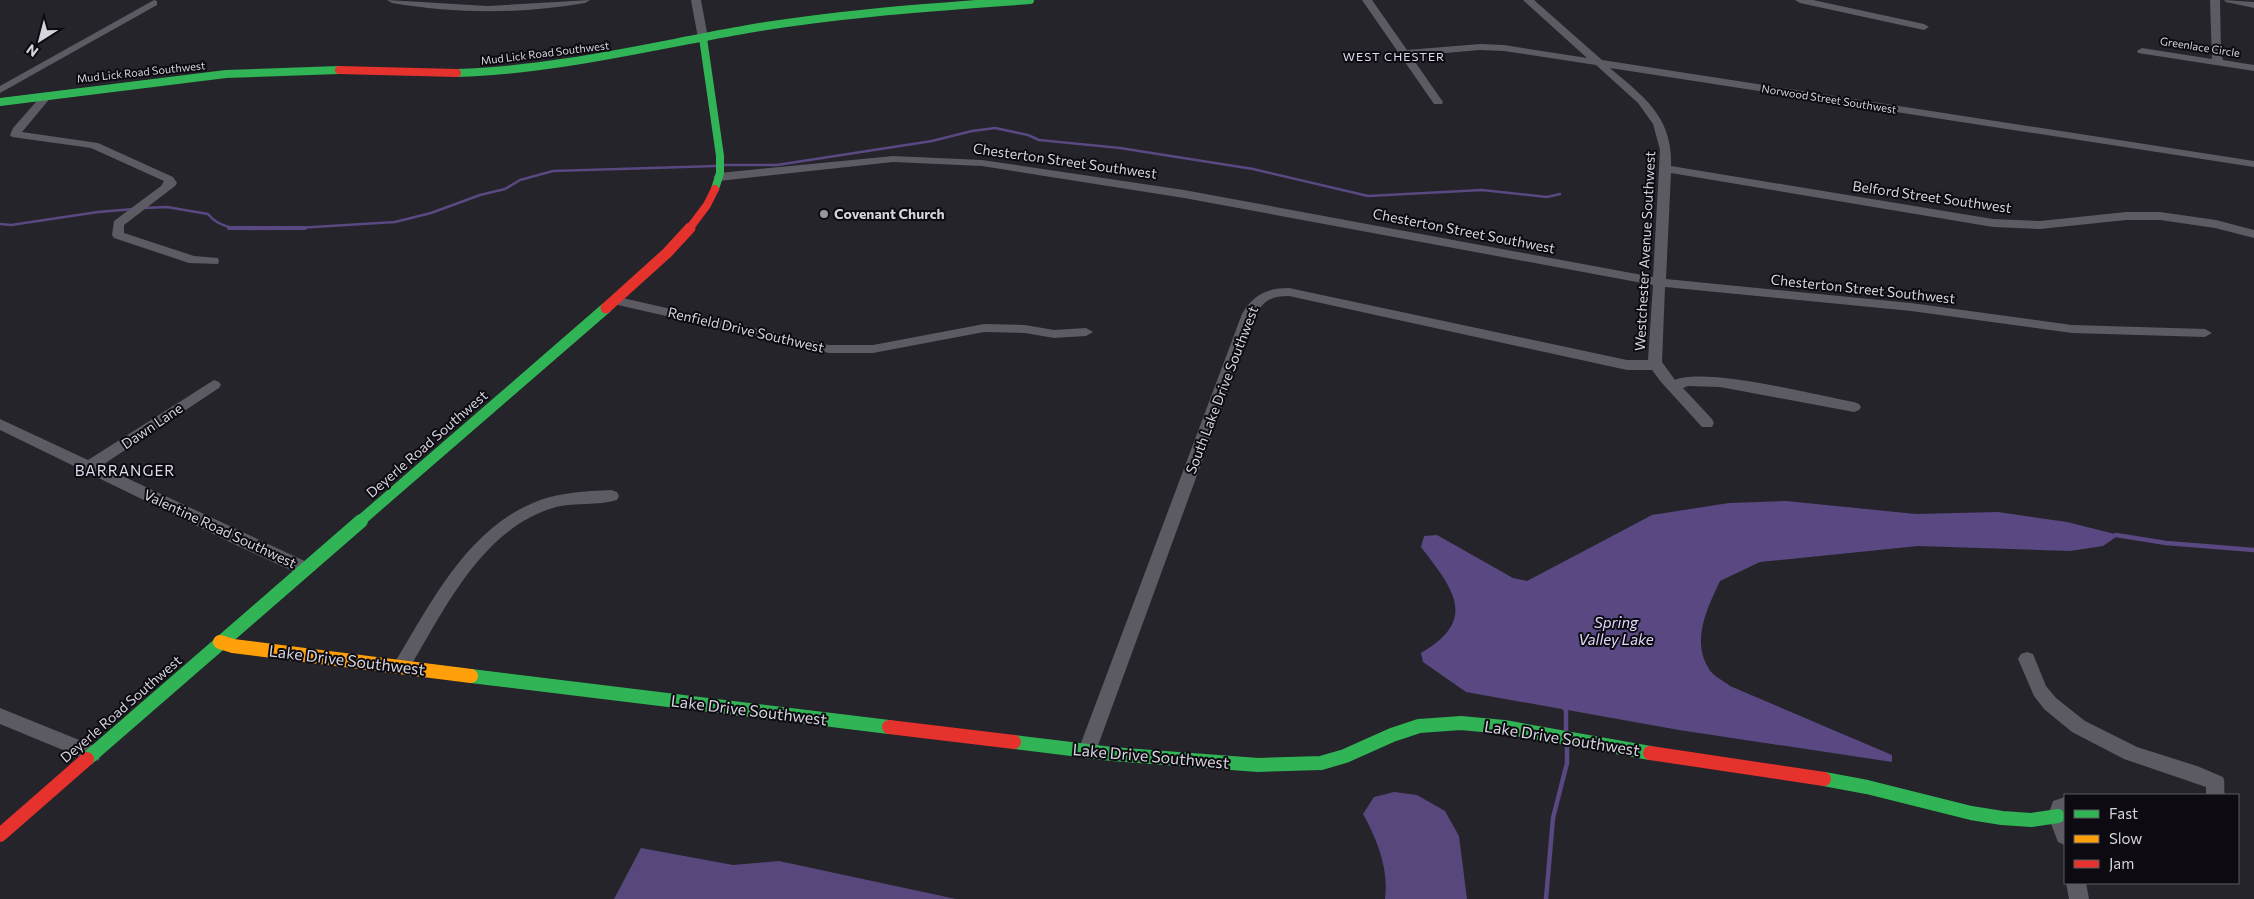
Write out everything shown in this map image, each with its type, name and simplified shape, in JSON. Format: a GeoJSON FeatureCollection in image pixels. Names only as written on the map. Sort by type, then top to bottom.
{"type":"FeatureCollection","features":[{"type":"Feature","properties":{"kind":"street"},"geometry":{"type":"LineString","coordinates":[[392,0],[428,6],[510,9],[541,7],[584,0]]}},
{"type":"Feature","properties":{"kind":"street","name":"Deyerle Road Southwest"},"geometry":{"type":"LineString","coordinates":[[0,835],[614,300],[690,225],[707,203],[720,170],[720,147],[696,0]]}},
{"type":"Feature","properties":{"kind":"street","name":"Mud Lick Road Southwest"},"geometry":{"type":"LineString","coordinates":[[0,102],[277,71],[333,70],[446,74],[520,70],[607,58],[703,38],[826,17],[1030,0]]}},
{"type":"Feature","properties":{"kind":"street"},"geometry":{"type":"LineString","coordinates":[[1367,0],[1438,102]]}},
{"type":"Feature","properties":{"kind":"street","name":"Westchester Avenue Southwest"},"geometry":{"type":"LineString","coordinates":[[1528,0],[1642,101],[1658,120],[1666,145],[1666,169],[1655,353],[1657,365],[1707,423]]}},
{"type":"Feature","properties":{"kind":"street"},"geometry":{"type":"LineString","coordinates":[[1800,0],[1924,27]]}},
{"type":"Feature","properties":{"kind":"street"},"geometry":{"type":"LineString","coordinates":[[2215,0],[2216,54],[2219,63]]}},
{"type":"Feature","properties":{"kind":"street"},"geometry":{"type":"LineString","coordinates":[[2229,0],[2254,5]]}},
{"type":"Feature","properties":{"kind":"street"},"geometry":{"type":"LineString","coordinates":[[0,90],[154,3]]}},
{"type":"Feature","properties":{"kind":"street","name":"Norwood Street Southwest"},"geometry":{"type":"LineString","coordinates":[[1404,53],[1490,47],[2254,164]]}},
{"type":"Feature","properties":{"kind":"street","name":"Greenlace Circle"},"geometry":{"type":"LineString","coordinates":[[2142,51],[2254,68]]}},
{"type":"Feature","properties":{"kind":"street"},"geometry":{"type":"LineString","coordinates":[[47,96],[18,130],[16,135],[94,145],[169,179],[171,183],[118,224],[118,235],[193,260],[213,261]]}},
{"type":"Feature","properties":{"kind":"street","name":"Chesterton Street Southwest"},"geometry":{"type":"LineString","coordinates":[[720,170],[893,159],[982,163],[1184,194],[1660,282],[1902,306],[2072,329],[2205,333]]}},
{"type":"Feature","properties":{"kind":"street","name":"Belford Street Southwest"},"geometry":{"type":"LineString","coordinates":[[1666,169],[1993,223],[2040,225],[2126,216],[2160,216],[2216,224],[2254,234]]}},
{"type":"Feature","properties":{"kind":"street","name":"South Lake Drive Southwest"},"geometry":{"type":"LineString","coordinates":[[1087,751],[1249,314],[1257,300],[1264,295],[1289,292],[1627,365],[1657,365]]}},
{"type":"Feature","properties":{"kind":"street","name":"Renfield Drive Southwest"},"geometry":{"type":"LineString","coordinates":[[614,300],[829,349],[873,349],[984,328],[1025,329],[1054,334],[1086,332]]}},
{"type":"Feature","properties":{"kind":"street"},"geometry":{"type":"LineString","coordinates":[[1674,386],[1686,381],[1720,382],[1854,407]]}},
{"type":"Feature","properties":{"kind":"street","name":"Dawn Lane"},"geometry":{"type":"LineString","coordinates":[[90,467],[214,385]]}},
{"type":"Feature","properties":{"kind":"street","name":"Valentine Road Southwest"},"geometry":{"type":"LineString","coordinates":[[0,424],[242,541],[305,569]]}},
{"type":"Feature","properties":{"kind":"street"},"geometry":{"type":"LineString","coordinates":[[401,667],[466,563],[485,542],[514,520],[549,504],[574,498],[611,496]]}},
{"type":"Feature","properties":{"kind":"street","name":"Lake Drive Southwest"},"geometry":{"type":"LineString","coordinates":[[220,642],[233,646],[1087,751],[1258,766],[1306,765],[1345,756],[1392,735],[1419,726],[1461,723],[1504,727],[1687,759],[1868,787],[1971,813],[2002,818],[2031,820],[2062,811]]}},
{"type":"Feature","properties":{"kind":"street"},"geometry":{"type":"LineString","coordinates":[[2026,659],[2040,691],[2064,716],[2087,731],[2134,754],[2204,776],[2216,783],[2215,794]]}},
{"type":"Feature","properties":{"kind":"street"},"geometry":{"type":"LineString","coordinates":[[0,716],[92,754]]}},
{"type":"Feature","properties":{"kind":"street"},"geometry":{"type":"LineString","coordinates":[[2062,811],[2064,828]]}},
{"type":"Feature","properties":{"kind":"street"},"geometry":{"type":"LineString","coordinates":[[2076,884],[2079,899]]}},
{"type":"Feature","properties":{"kind":"shaded area"},"geometry":{"type":"Polygon","coordinates":[[[1394,792],[1417,795],[1445,811],[1459,836],[1467,899],[1385,899],[1385,877],[1381,855],[1363,814],[1374,797],[1394,792]]]}},
{"type":"Feature","properties":{"kind":"shaded area"},"geometry":{"type":"Polygon","coordinates":[[[641,848],[733,865],[779,861],[956,899],[614,899],[641,848]]]}},
{"type":"Feature","properties":{"kind":"water","name":"Spring Valley Lake"},"geometry":{"type":"Polygon","coordinates":[[[1786,501],[1916,514],[1998,512],[2067,522],[2119,535],[2103,546],[2070,551],[1918,546],[1760,562],[1720,581],[1710,602],[1701,636],[1704,658],[1711,672],[1730,686],[1892,755],[1892,762],[1679,730],[1466,692],[1423,662],[1421,653],[1439,640],[1450,628],[1455,616],[1455,603],[1450,590],[1443,576],[1421,547],[1424,536],[1437,535],[1513,578],[1527,581],[1652,515],[1729,503],[1786,501]]]}},
{"type":"Feature","properties":{"kind":"waterway"},"geometry":{"type":"LineString","coordinates":[[723,165],[777,165],[932,141],[972,131],[995,128],[1028,135],[1039,140],[1120,148],[1253,169],[1368,196],[1482,190],[1547,197],[1560,194]]}},
{"type":"Feature","properties":{"kind":"waterway"},"geometry":{"type":"LineString","coordinates":[[297,228],[395,222],[431,213],[480,195],[505,189],[520,180],[553,171],[716,166]]}},
{"type":"Feature","properties":{"kind":"waterway"},"geometry":{"type":"LineString","coordinates":[[143,208],[167,207],[208,214],[221,224],[236,228]]}},
{"type":"Feature","properties":{"kind":"waterway"},"geometry":{"type":"LineString","coordinates":[[0,224],[11,225],[98,212],[134,209]]}},
{"type":"Feature","properties":{"kind":"waterway"},"geometry":{"type":"LineString","coordinates":[[229,228],[236,228]]}},
{"type":"Feature","properties":{"kind":"waterway"},"geometry":{"type":"LineString","coordinates":[[236,228],[297,228]]}},
{"type":"Feature","properties":{"kind":"waterway"},"geometry":{"type":"LineString","coordinates":[[236,228],[270,229]]}},
{"type":"Feature","properties":{"kind":"waterway"},"geometry":{"type":"LineString","coordinates":[[281,229],[297,228]]}},
{"type":"Feature","properties":{"kind":"waterway"},"geometry":{"type":"LineString","coordinates":[[297,228],[305,228]]}},
{"type":"Feature","properties":{"kind":"waterway"},"geometry":{"type":"LineString","coordinates":[[2116,535],[2166,543],[2254,550]]}},
{"type":"Feature","properties":{"kind":"waterway"},"geometry":{"type":"LineString","coordinates":[[1563,707],[1566,710],[1566,731]]}},
{"type":"Feature","properties":{"kind":"waterway"},"geometry":{"type":"LineString","coordinates":[[1546,899],[1553,818],[1567,763],[1567,746]]}},
{"type":"Feature","properties":{"kind":"traffic: fast"},"geometry":{"type":"LineString","coordinates":[[457,73],[531,69],[567,64],[783,23],[889,11],[1030,0]]}},
{"type":"Feature","properties":{"kind":"traffic: fast"},"geometry":{"type":"LineString","coordinates":[[703,38],[720,156],[720,173],[715,189]]}},
{"type":"Feature","properties":{"kind":"traffic: fast"},"geometry":{"type":"LineString","coordinates":[[0,102],[226,74],[339,70]]}},
{"type":"Feature","properties":{"kind":"traffic: fast"},"geometry":{"type":"LineString","coordinates":[[87,759],[606,308]]}},
{"type":"Feature","properties":{"kind":"traffic: fast"},"geometry":{"type":"LineString","coordinates":[[471,676],[889,727]]}},
{"type":"Feature","properties":{"kind":"traffic: fast"},"geometry":{"type":"LineString","coordinates":[[1014,742],[1112,754],[1258,765],[1321,763],[1345,756],[1392,735],[1419,726],[1461,723],[1504,727],[1650,753]]}},
{"type":"Feature","properties":{"kind":"traffic: fast"},"geometry":{"type":"LineString","coordinates":[[1824,779],[1867,787],[1971,813],[2002,818],[2031,820],[2058,816]]}},
{"type":"Feature","properties":{"kind":"traffic: slow"},"geometry":{"type":"LineString","coordinates":[[220,642],[233,646],[471,676]]}},
{"type":"Feature","properties":{"kind":"traffic: jam"},"geometry":{"type":"LineString","coordinates":[[339,70],[457,73]]}},
{"type":"Feature","properties":{"kind":"traffic: jam"},"geometry":{"type":"LineString","coordinates":[[606,308],[682,237],[707,205],[715,189]]}},
{"type":"Feature","properties":{"kind":"traffic: jam"},"geometry":{"type":"LineString","coordinates":[[889,727],[1014,742]]}},
{"type":"Feature","properties":{"kind":"traffic: jam"},"geometry":{"type":"LineString","coordinates":[[1650,753],[1824,779]]}},
{"type":"Feature","properties":{"kind":"traffic: jam"},"geometry":{"type":"LineString","coordinates":[[0,835],[87,759]]}},
{"type":"Feature","properties":{"kind":"place","name":"Covenant Church"},"geometry":{"type":"Point","coordinates":[824,214]}},
{"type":"Feature","properties":{"kind":"district","name":"WEST CHESTER"},"geometry":{"type":"Point","coordinates":[1394,57]}},
{"type":"Feature","properties":{"kind":"district","name":"BARRANGER"},"geometry":{"type":"Point","coordinates":[125,471]}}]}
